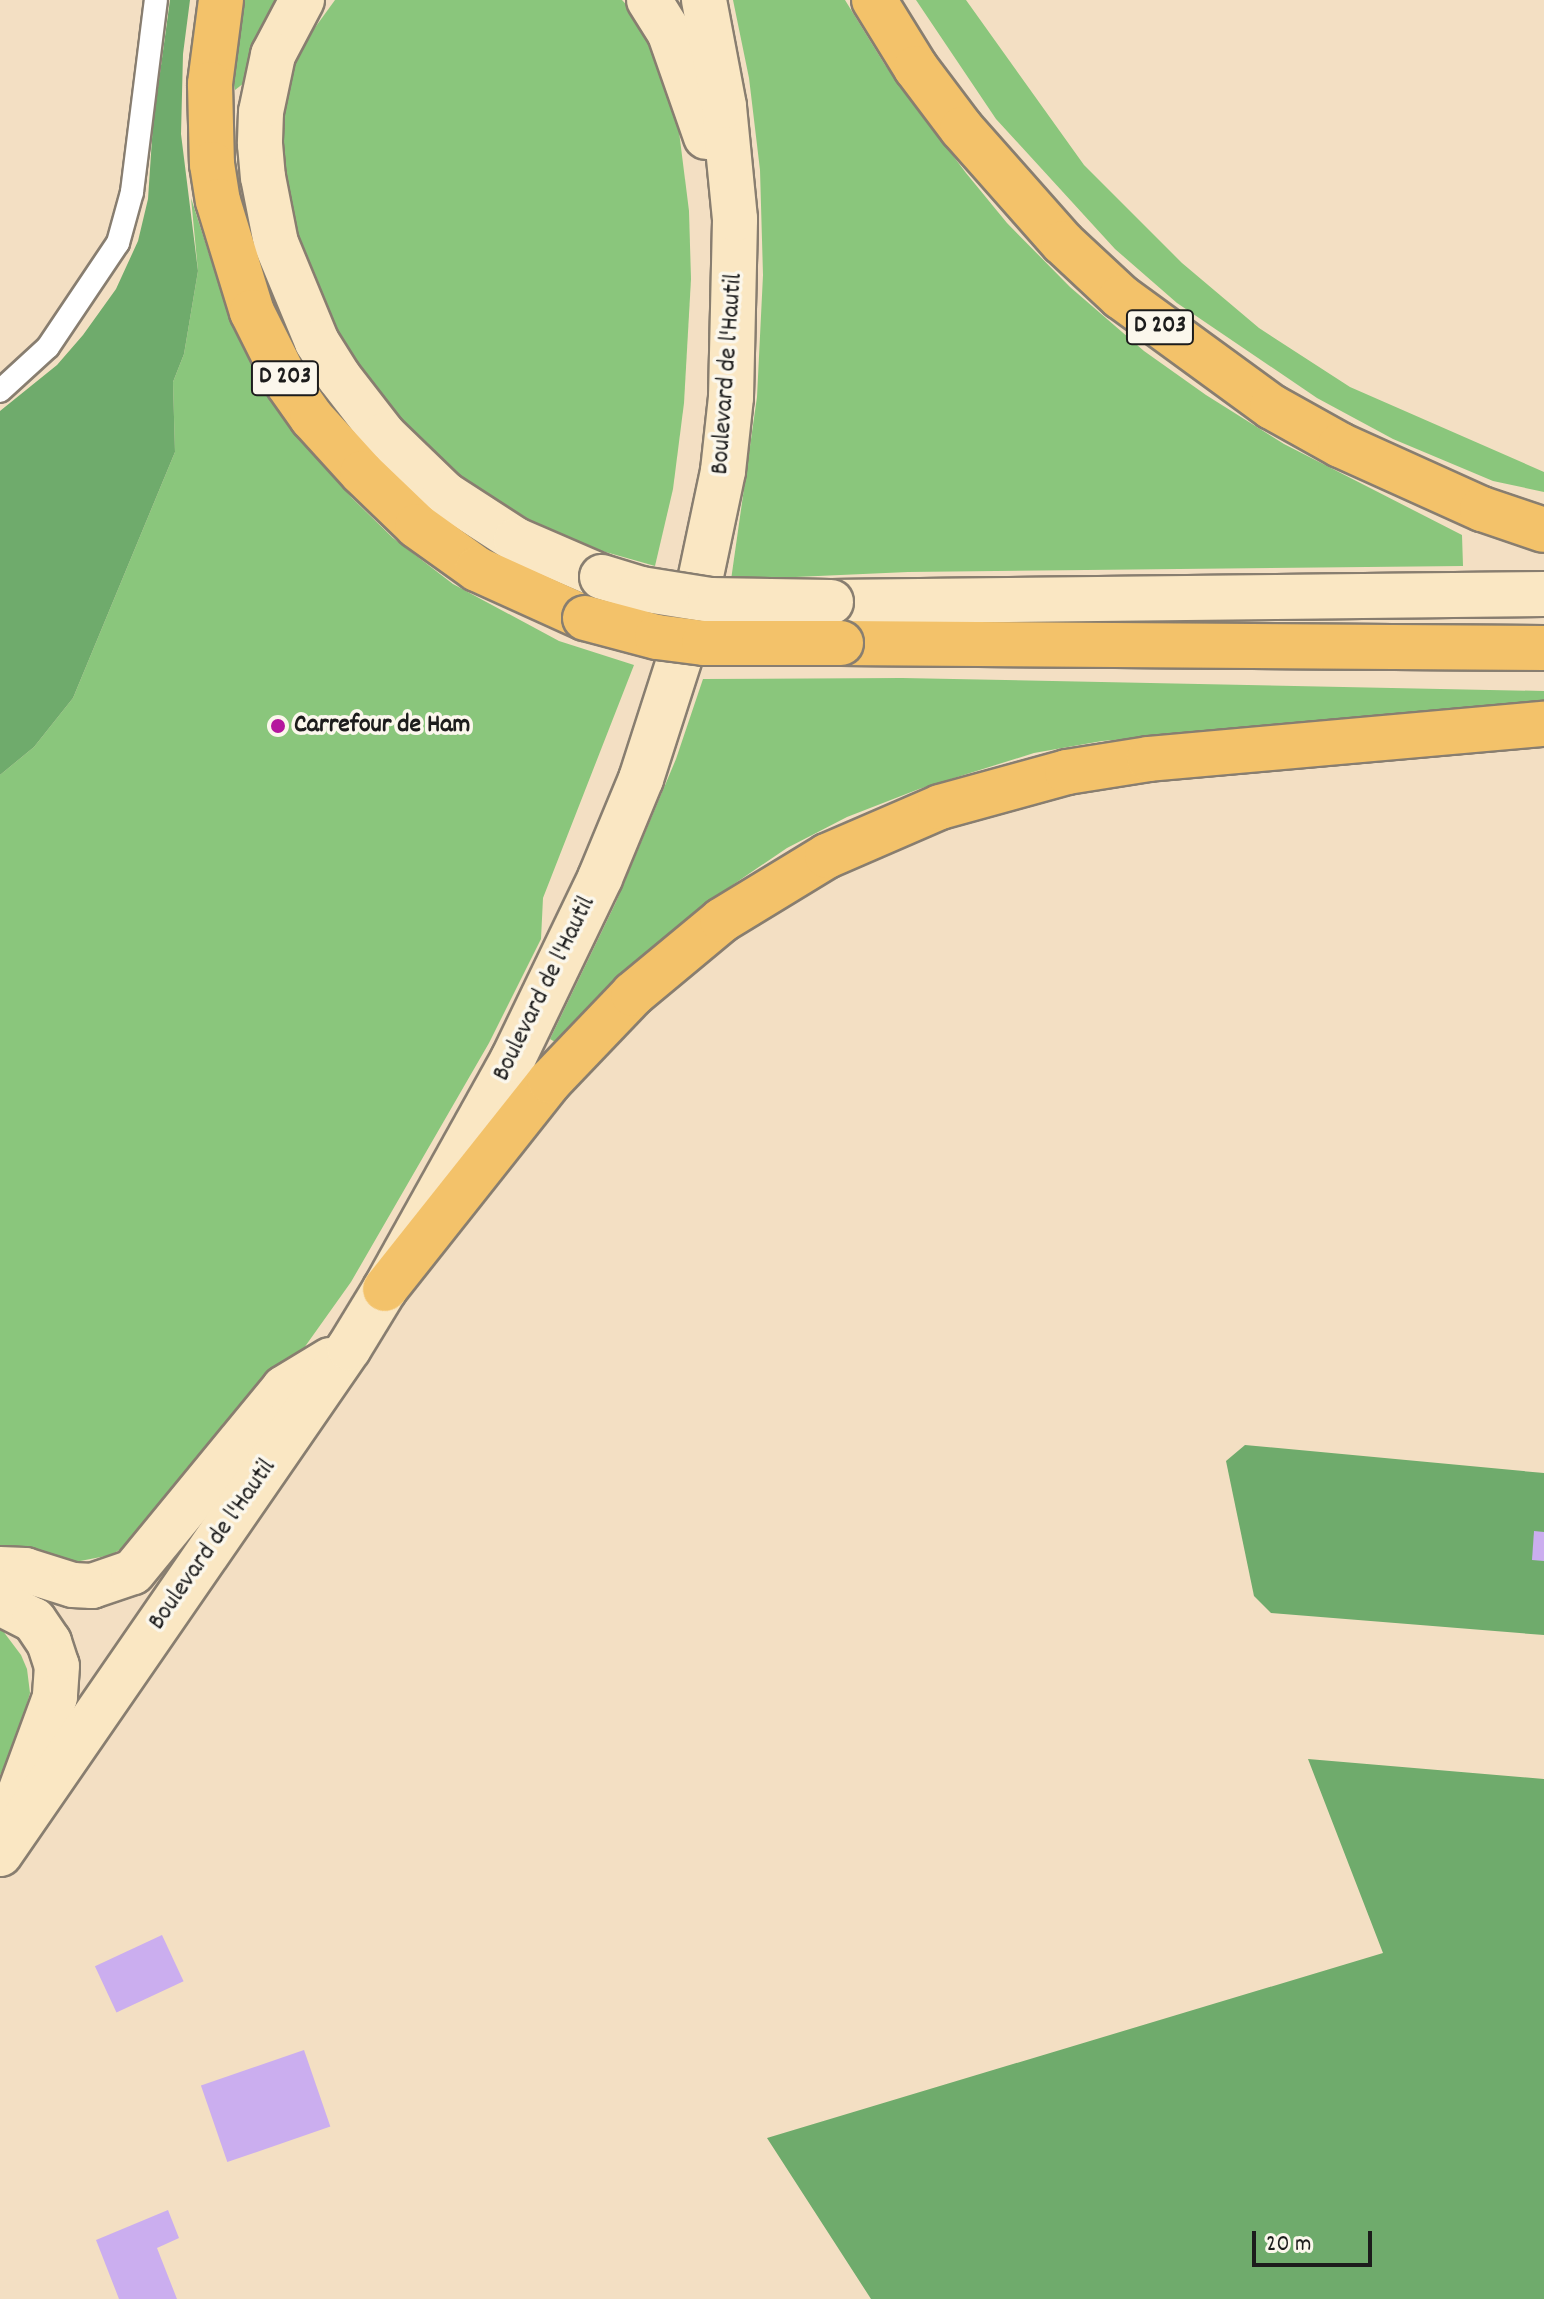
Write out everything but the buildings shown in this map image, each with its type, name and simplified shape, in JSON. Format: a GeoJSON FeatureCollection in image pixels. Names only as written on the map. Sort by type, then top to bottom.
{"type":"FeatureCollection","features":[{"type":"Feature","properties":{"kind":"main road","name":"D 203"},"geometry":{"type":"LineString","coordinates":[[221,0],[210,84],[212,164],[218,201],[252,312],[288,384],[312,418],[362,473],[417,526],[477,569],[585,618],[657,637],[704,643],[836,622]]}},
{"type":"Feature","properties":{"kind":"main road","name":"D 203"},"geometry":{"type":"LineString","coordinates":[[302,0],[273,55],[261,112],[263,177],[276,243],[317,342],[339,377],[384,435],[445,494],[516,540],[602,577],[641,589],[836,622],[1544,648]]}},
{"type":"Feature","properties":{"kind":"main road"},"geometry":{"type":"LineString","coordinates":[[649,0],[670,34],[711,153],[736,272]]}},
{"type":"Feature","properties":{"kind":"main road","name":"Boulevard de l'Hautil"},"geometry":{"type":"LineString","coordinates":[[0,1853],[349,1348],[385,1289],[466,1147],[544,997],[600,878],[661,725],[691,623],[723,471],[735,331],[736,272],[730,157],[704,0]]}},
{"type":"Feature","properties":{"kind":"main road","name":"D 203"},"geometry":{"type":"LineString","coordinates":[[874,0],[916,68],[962,129],[1063,243],[1121,297],[1272,407],[1340,445],[1482,509],[1544,530]]}},
{"type":"Feature","properties":{"kind":"main road"},"geometry":{"type":"LineString","coordinates":[[836,622],[1544,594]]}},
{"type":"Feature","properties":{"kind":"main road"},"geometry":{"type":"LineString","coordinates":[[385,1289],[550,1081],[633,994],[722,920],[827,856],[940,807],[1067,772],[1149,759],[1544,724]]}},
{"type":"Feature","properties":{"kind":"main road"},"geometry":{"type":"LineString","coordinates":[[0,1569],[25,1570],[73,1585],[92,1586],[133,1572],[284,1388],[349,1348]]}},
{"type":"Feature","properties":{"kind":"main road"},"geometry":{"type":"LineString","coordinates":[[0,1603],[34,1620],[49,1642],[57,1666],[55,1697],[0,1853]]}},
{"type":"Feature","properties":{"kind":"lane"},"geometry":{"type":"LineString","coordinates":[[0,391],[48,347],[118,243],[132,192],[156,0]]}},
{"type":"Feature","properties":{"kind":"green space"},"geometry":{"type":"Polygon","coordinates":[[[170,0],[190,0],[183,54],[181,134],[198,271],[184,354],[173,382],[175,452],[73,698],[34,747],[0,775],[0,411],[57,365],[83,335],[116,289],[138,241],[148,199],[153,124],[170,0]]]}},
{"type":"Feature","properties":{"kind":"green space"},"geometry":{"type":"Polygon","coordinates":[[[243,0],[283,0],[244,83],[235,90],[231,72],[243,0]]]}},
{"type":"Feature","properties":{"kind":"green space"},"geometry":{"type":"Polygon","coordinates":[[[335,0],[622,0],[646,26],[673,84],[689,211],[691,279],[684,403],[673,489],[655,566],[602,551],[536,523],[477,490],[405,429],[342,347],[297,243],[285,190],[282,137],[286,92],[298,51],[335,0]]]}},
{"type":"Feature","properties":{"kind":"green space"},"geometry":{"type":"Polygon","coordinates":[[[733,0],[845,0],[885,65],[966,173],[1007,223],[1070,287],[1144,351],[1206,395],[1284,444],[1462,535],[1463,566],[908,572],[731,580],[757,397],[763,275],[760,170],[749,78],[733,0]]]}},
{"type":"Feature","properties":{"kind":"green space"},"geometry":{"type":"Polygon","coordinates":[[[916,0],[966,0],[1084,165],[1182,263],[1259,328],[1350,387],[1544,472],[1544,492],[1493,481],[1393,439],[1317,398],[1177,303],[1115,249],[996,119],[916,0]]]}},
{"type":"Feature","properties":{"kind":"green space"},"geometry":{"type":"Polygon","coordinates":[[[191,198],[218,282],[255,370],[287,421],[352,498],[393,538],[453,584],[559,641],[634,665],[543,898],[541,939],[489,1043],[351,1282],[299,1355],[155,1528],[111,1555],[75,1562],[0,1552],[0,775],[34,747],[73,698],[175,452],[173,382],[184,354],[198,271],[191,198]]]}},
{"type":"Feature","properties":{"kind":"green space"},"geometry":{"type":"Polygon","coordinates":[[[902,678],[1544,691],[1544,702],[1102,741],[1034,753],[919,789],[847,817],[787,848],[668,935],[560,1045],[550,1039],[616,902],[676,759],[703,679],[902,678]]]}},
{"type":"Feature","properties":{"kind":"green space"},"geometry":{"type":"Polygon","coordinates":[[[1245,1445],[1544,1473],[1544,1635],[1271,1613],[1254,1596],[1226,1461],[1245,1445]]]}},
{"type":"Feature","properties":{"kind":"green space"},"geometry":{"type":"Polygon","coordinates":[[[0,1627],[21,1655],[27,1669],[30,1693],[13,1751],[0,1775],[0,1627]]]}},
{"type":"Feature","properties":{"kind":"green space"},"geometry":{"type":"Polygon","coordinates":[[[1308,1759],[1544,1779],[1544,2299],[871,2299],[767,2138],[1383,1953],[1308,1759]]]}},
{"type":"Feature","properties":{"kind":"place","name":"Carrefour de Ham"},"geometry":{"type":"Point","coordinates":[278,726]}}]}
